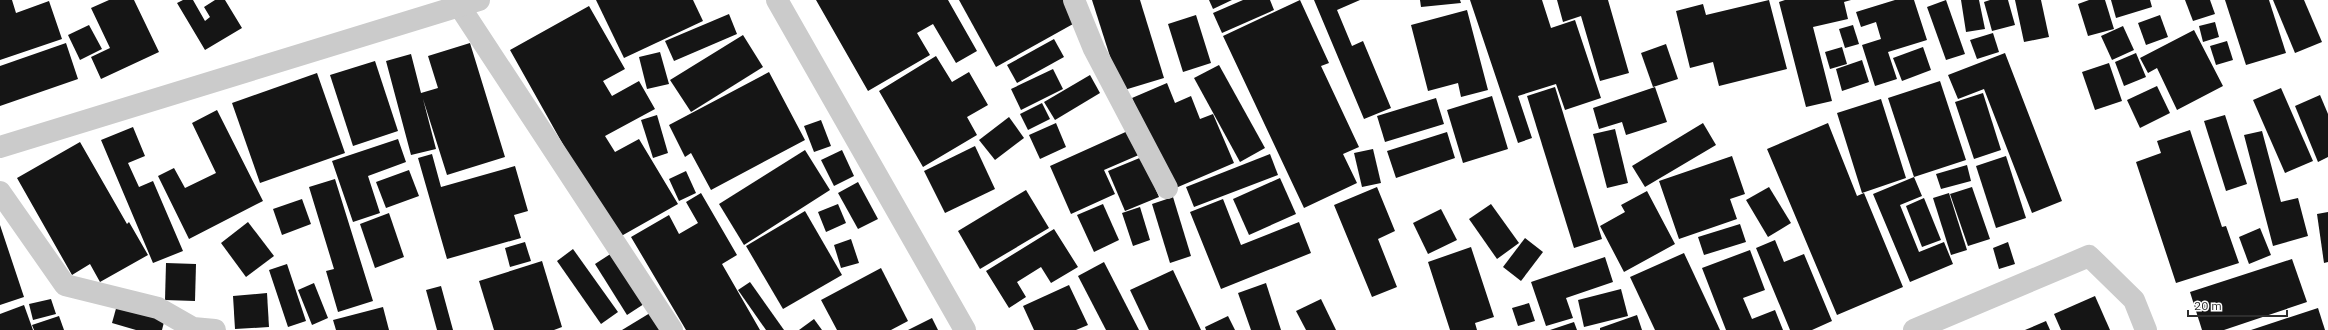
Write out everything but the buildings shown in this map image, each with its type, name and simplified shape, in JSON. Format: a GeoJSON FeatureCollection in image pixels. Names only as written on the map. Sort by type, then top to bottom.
{"type":"FeatureCollection","features":[{"type":"Feature","properties":{"kind":"street"},"geometry":{"type":"LineString","coordinates":[[778,0],[965,330]]}},
{"type":"Feature","properties":{"kind":"street"},"geometry":{"type":"LineString","coordinates":[[1074,0],[1094,49],[1167,188]]}},
{"type":"Feature","properties":{"kind":"street"},"geometry":{"type":"LineString","coordinates":[[0,147],[469,4],[672,330]]}},
{"type":"Feature","properties":{"kind":"street"},"geometry":{"type":"LineString","coordinates":[[0,192],[65,285],[158,308],[193,328],[215,330]]}},
{"type":"Feature","properties":{"kind":"street"},"geometry":{"type":"LineString","coordinates":[[1914,330],[2089,256],[2134,300],[2146,330]]}}]}
